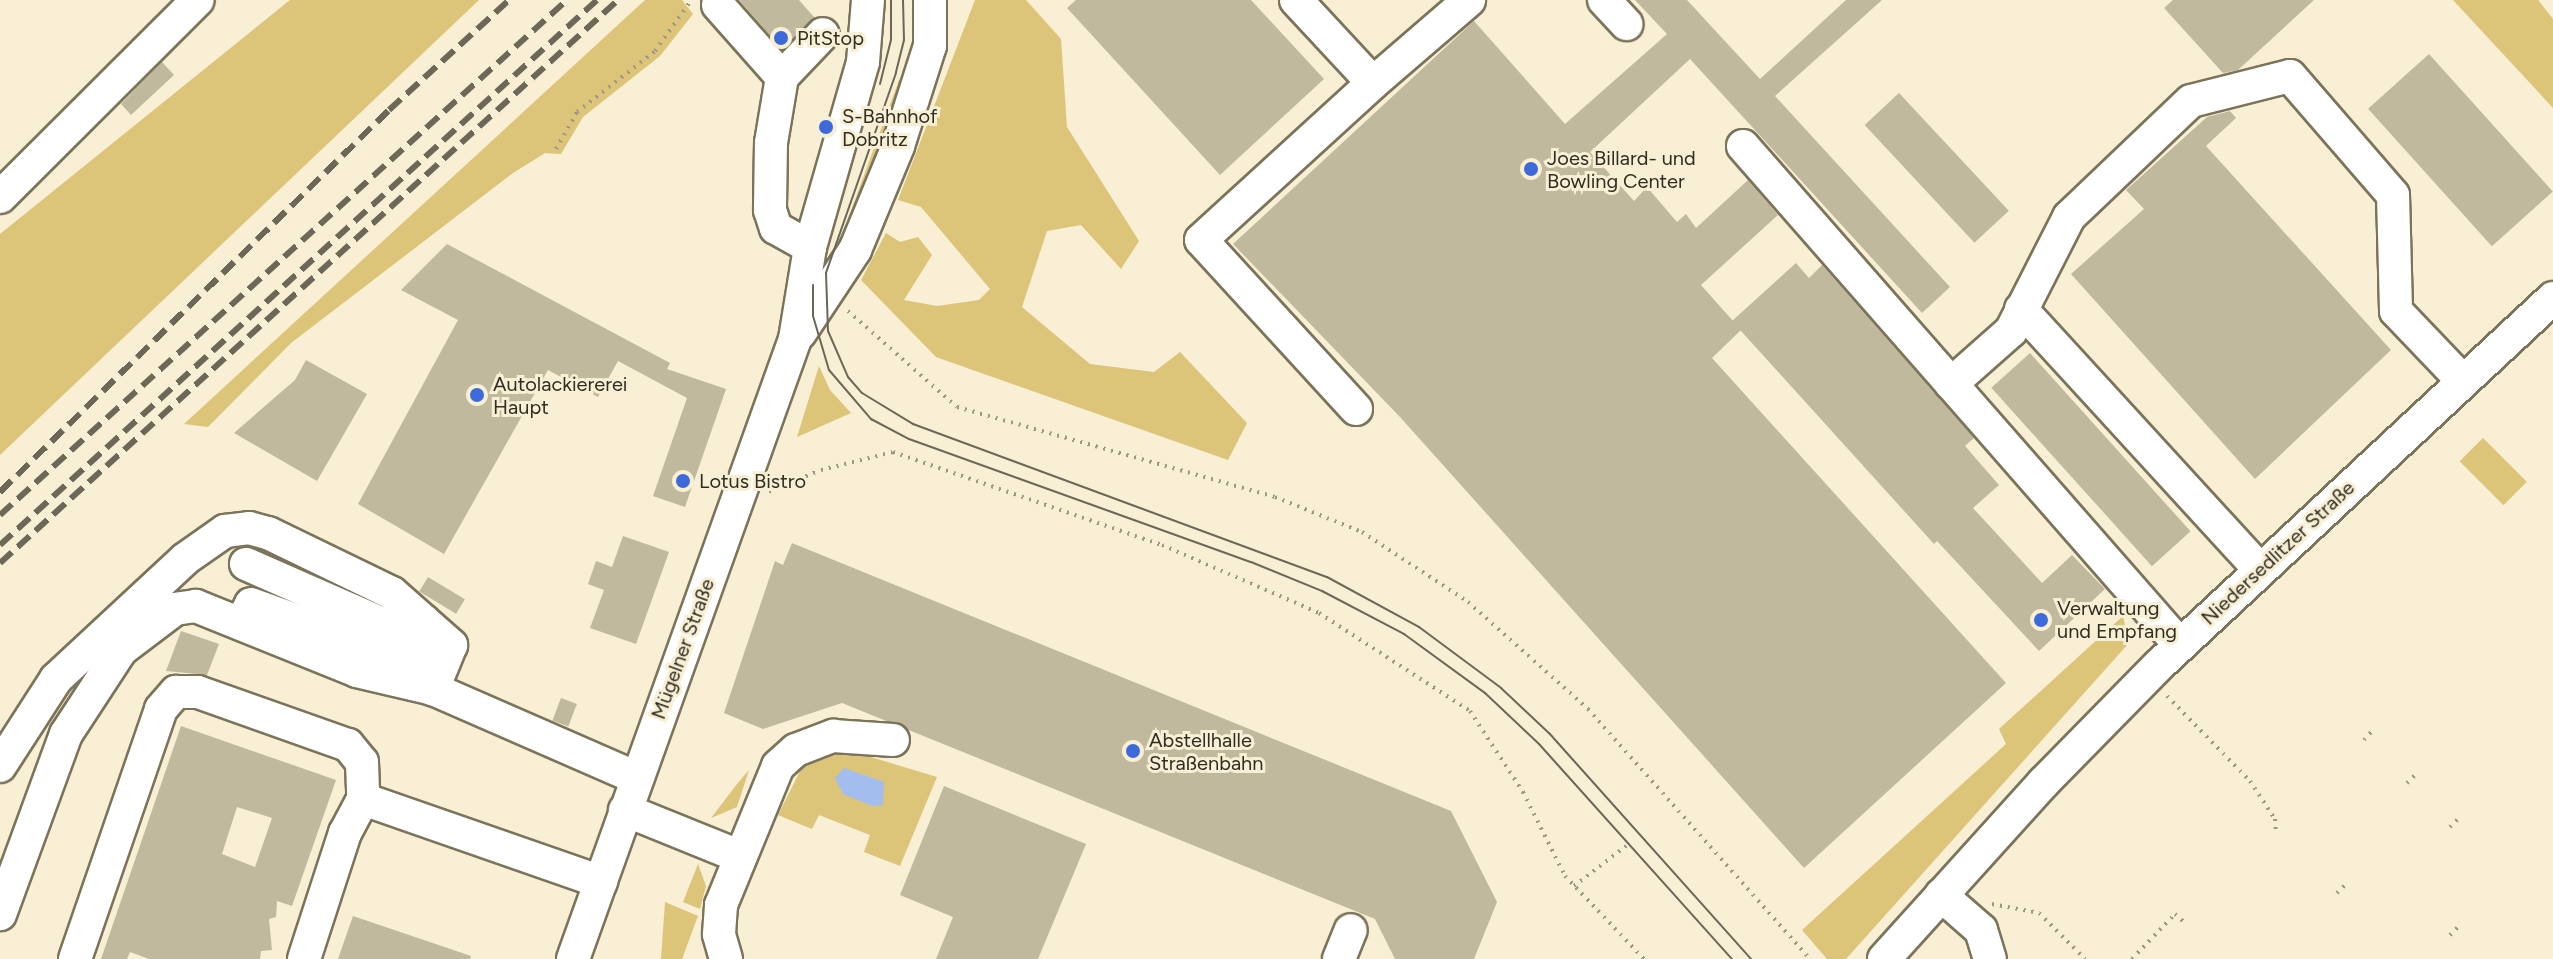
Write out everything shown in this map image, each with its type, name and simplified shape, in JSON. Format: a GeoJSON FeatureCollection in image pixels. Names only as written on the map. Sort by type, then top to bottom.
{"type":"FeatureCollection","features":[{"type":"Feature","properties":{"kind":"street"},"geometry":{"type":"LineString","coordinates":[[0,197],[198,0]]}},
{"type":"Feature","properties":{"kind":"street","name":"Mügelner Straße"},"geometry":{"type":"LineString","coordinates":[[573,959],[795,339],[810,247],[863,62],[868,0]]}},
{"type":"Feature","properties":{"kind":"street","name":"Mügelner Straße"},"geometry":{"type":"LineString","coordinates":[[795,339],[829,293],[855,250],[922,81],[932,25],[930,0]]}},
{"type":"Feature","properties":{"kind":"street"},"geometry":{"type":"LineString","coordinates":[[1296,0],[1373,83]]}},
{"type":"Feature","properties":{"kind":"street"},"geometry":{"type":"LineString","coordinates":[[1356,409],[1201,240],[1469,0]]}},
{"type":"Feature","properties":{"kind":"street"},"geometry":{"type":"LineString","coordinates":[[1604,0],[1626,24]]}},
{"type":"Feature","properties":{"kind":"street"},"geometry":{"type":"LineString","coordinates":[[705,2],[782,77]]}},
{"type":"Feature","properties":{"kind":"street"},"geometry":{"type":"LineString","coordinates":[[810,247],[776,228],[770,210],[771,143],[782,77],[823,34]]}},
{"type":"Feature","properties":{"kind":"street"},"geometry":{"type":"LineString","coordinates":[[1951,384],[2011,331],[2069,217],[2191,101],[2290,76],[2393,195],[2396,311],[2462,380]]}},
{"type":"Feature","properties":{"kind":"street"},"geometry":{"type":"LineString","coordinates":[[1743,146],[2180,645]]}},
{"type":"Feature","properties":{"kind":"street","name":"Niedersedlitzer Straße"},"geometry":{"type":"LineString","coordinates":[[1884,959],[2044,782],[2180,645],[2553,298]]}},
{"type":"Feature","properties":{"kind":"street"},"geometry":{"type":"LineString","coordinates":[[2021,309],[2260,570]]}},
{"type":"Feature","properties":{"kind":"street"},"geometry":{"type":"LineString","coordinates":[[0,853],[66,734],[121,650],[199,581],[185,559],[225,531],[249,528],[392,593],[422,630]]}},
{"type":"Feature","properties":{"kind":"street"},"geometry":{"type":"LineString","coordinates":[[246,564],[422,630],[451,645],[433,689]]}},
{"type":"Feature","properties":{"kind":"street"},"geometry":{"type":"LineString","coordinates":[[176,600],[357,671],[433,689],[637,778]]}},
{"type":"Feature","properties":{"kind":"street"},"geometry":{"type":"LineString","coordinates":[[0,766],[56,679],[77,661],[176,600]]}},
{"type":"Feature","properties":{"kind":"street"},"geometry":{"type":"LineString","coordinates":[[241,623],[251,604],[414,663],[422,630]]}},
{"type":"Feature","properties":{"kind":"street"},"geometry":{"type":"LineString","coordinates":[[77,661],[88,702]]}},
{"type":"Feature","properties":{"kind":"street"},"geometry":{"type":"LineString","coordinates":[[75,959],[161,709],[176,692],[198,692],[348,745],[362,762],[363,799],[345,833],[304,959]]}},
{"type":"Feature","properties":{"kind":"street"},"geometry":{"type":"LineString","coordinates":[[0,914],[66,734]]}},
{"type":"Feature","properties":{"kind":"street"},"geometry":{"type":"LineString","coordinates":[[726,959],[719,920],[739,856],[769,780],[789,755],[833,736],[893,740]]}},
{"type":"Feature","properties":{"kind":"street"},"geometry":{"type":"LineString","coordinates":[[363,799],[601,882]]}},
{"type":"Feature","properties":{"kind":"street"},"geometry":{"type":"LineString","coordinates":[[625,810],[739,856]]}},
{"type":"Feature","properties":{"kind":"street"},"geometry":{"type":"LineString","coordinates":[[1941,895],[1981,930],[1990,959]]}},
{"type":"Feature","properties":{"kind":"path"},"geometry":{"type":"LineString","coordinates":[[556,149],[577,112],[655,51],[705,2]]}},
{"type":"Feature","properties":{"kind":"path"},"geometry":{"type":"LineString","coordinates":[[829,293],[957,407],[1275,497],[1362,532],[1468,602],[1588,709],[1810,959]]}},
{"type":"Feature","properties":{"kind":"path"},"geometry":{"type":"LineString","coordinates":[[739,494],[761,495],[821,470],[893,452],[1162,545],[1319,613],[1470,711],[1523,792],[1574,886],[1644,959]]}},
{"type":"Feature","properties":{"kind":"path"},"geometry":{"type":"LineString","coordinates":[[2161,689],[2250,781],[2275,819],[2276,832]]}},
{"type":"Feature","properties":{"kind":"path"},"geometry":{"type":"LineString","coordinates":[[2364,740],[2373,730]]}},
{"type":"Feature","properties":{"kind":"path"},"geometry":{"type":"LineString","coordinates":[[2407,783],[2416,774]]}},
{"type":"Feature","properties":{"kind":"path"},"geometry":{"type":"LineString","coordinates":[[2450,827],[2460,817]]}},
{"type":"Feature","properties":{"kind":"path"},"geometry":{"type":"LineString","coordinates":[[1574,886],[1626,846]]}},
{"type":"Feature","properties":{"kind":"path"},"geometry":{"type":"LineString","coordinates":[[2337,893],[2347,883]]}},
{"type":"Feature","properties":{"kind":"path"},"geometry":{"type":"LineString","coordinates":[[1980,904],[2039,913],[2085,959]]}},
{"type":"Feature","properties":{"kind":"path"},"geometry":{"type":"LineString","coordinates":[[2132,959],[2175,914],[2186,924]]}},
{"type":"Feature","properties":{"kind":"path"},"geometry":{"type":"LineString","coordinates":[[2450,935],[2458,927]]}},
{"type":"Feature","properties":{"kind":"shaded area"},"geometry":{"type":"Polygon","coordinates":[[[290,0],[479,0],[0,455],[0,234],[290,0]]]}},
{"type":"Feature","properties":{"kind":"shaded area"},"geometry":{"type":"Polygon","coordinates":[[[645,0],[682,0],[693,14],[660,56],[583,117],[561,154],[545,153],[513,173],[291,343],[208,427],[184,424],[645,0]]]}},
{"type":"Feature","properties":{"kind":"shaded area"},"geometry":{"type":"Polygon","coordinates":[[[975,0],[1026,0],[1061,39],[1067,127],[1139,241],[1121,269],[1081,225],[1047,231],[1022,307],[1090,364],[1154,372],[1180,352],[1247,423],[1228,460],[936,357],[861,280],[886,233],[900,242],[918,237],[932,255],[904,300],[937,306],[979,300],[990,289],[921,207],[898,200],[975,0]]]}},
{"type":"Feature","properties":{"kind":"shaded area"},"geometry":{"type":"Polygon","coordinates":[[[2453,0],[2538,0],[2553,19],[2553,108],[2453,0]]]}},
{"type":"Feature","properties":{"kind":"shaded area"},"geometry":{"type":"Polygon","coordinates":[[[899,80],[905,83],[841,250],[837,249],[899,80]]]}},
{"type":"Feature","properties":{"kind":"shaded area"},"geometry":{"type":"Polygon","coordinates":[[[819,366],[830,390],[851,413],[797,437],[819,366]]]}},
{"type":"Feature","properties":{"kind":"shaded area"},"geometry":{"type":"Polygon","coordinates":[[[2483,438],[2527,482],[2504,505],[2460,461],[2483,438]]]}},
{"type":"Feature","properties":{"kind":"shaded area"},"geometry":{"type":"Polygon","coordinates":[[[2123,616],[2129,643],[1846,959],[1827,959],[1802,930],[2006,744],[1999,729],[2123,616]]]}},
{"type":"Feature","properties":{"kind":"shaded area"},"geometry":{"type":"Polygon","coordinates":[[[851,751],[937,777],[900,866],[864,852],[870,835],[819,815],[812,829],[778,815],[804,763],[851,751]]]}},
{"type":"Feature","properties":{"kind":"shaded area"},"geometry":{"type":"Polygon","coordinates":[[[749,770],[737,807],[711,818],[737,784],[749,770]]]}},
{"type":"Feature","properties":{"kind":"shaded area"},"geometry":{"type":"Polygon","coordinates":[[[698,864],[706,886],[700,909],[683,902],[698,864]]]}},
{"type":"Feature","properties":{"kind":"shaded area"},"geometry":{"type":"Polygon","coordinates":[[[665,902],[698,916],[682,959],[661,959],[665,902]]]}},
{"type":"Feature","properties":{"kind":"water"},"geometry":{"type":"Polygon","coordinates":[[[844,768],[884,782],[883,805],[872,806],[843,794],[835,778],[844,768]]]}},
{"type":"Feature","properties":{"kind":"building","name":"PitStop"},"geometry":{"type":"Polygon","coordinates":[[[739,0],[799,0],[815,18],[782,49],[739,0]]]}},
{"type":"Feature","properties":{"kind":"building"},"geometry":{"type":"Polygon","coordinates":[[[1076,0],[1251,0],[1324,79],[1220,175],[1067,8],[1076,0]]]}},
{"type":"Feature","properties":{"kind":"building"},"geometry":{"type":"Polygon","coordinates":[[[1635,0],[1687,0],[1760,79],[1846,0],[1882,0],[1775,96],[1950,287],[1922,313],[1690,59],[1590,152],[1634,201],[1647,187],[1677,222],[1686,214],[1696,228],[1748,180],[1778,215],[1701,285],[1741,330],[1712,358],[2006,683],[1804,868],[1400,417],[1233,244],[1474,21],[1565,124],[1667,34],[1635,0]]]}},
{"type":"Feature","properties":{"kind":"building"},"geometry":{"type":"Polygon","coordinates":[[[2173,0],[2314,0],[2238,70],[2223,73],[2164,8],[2173,0]]]}},
{"type":"Feature","properties":{"kind":"building"},"geometry":{"type":"Polygon","coordinates":[[[2429,54],[2553,191],[2492,246],[2368,109],[2429,54]]]}},
{"type":"Feature","properties":{"kind":"building"},"geometry":{"type":"Polygon","coordinates":[[[162,62],[174,75],[131,115],[121,104],[162,62]]]}},
{"type":"Feature","properties":{"kind":"building"},"geometry":{"type":"Polygon","coordinates":[[[1899,93],[2009,211],[1974,243],[1865,125],[1899,93]]]}},
{"type":"Feature","properties":{"kind":"building"},"geometry":{"type":"Polygon","coordinates":[[[2230,111],[2236,118],[2206,146],[2391,350],[2255,479],[2071,274],[2144,209],[2126,190],[2207,117],[2230,111]]]}},
{"type":"Feature","properties":{"kind":"building"},"geometry":{"type":"Polygon","coordinates":[[[447,244],[670,363],[667,369],[726,389],[685,507],[653,496],[687,398],[618,361],[598,397],[548,370],[444,554],[358,504],[458,320],[401,290],[447,244]]]}},
{"type":"Feature","properties":{"kind":"building"},"geometry":{"type":"Polygon","coordinates":[[[1796,263],[1809,278],[1822,265],[1974,438],[1965,446],[1999,485],[1973,508],[2042,583],[2072,555],[2105,589],[2039,651],[1937,541],[1934,544],[1732,321],[1796,263]]]}},
{"type":"Feature","properties":{"kind":"building"},"geometry":{"type":"Polygon","coordinates":[[[2030,353],[2191,531],[2152,566],[1991,388],[2030,353]]]}},
{"type":"Feature","properties":{"kind":"building"},"geometry":{"type":"Polygon","coordinates":[[[306,360],[367,394],[317,481],[234,433],[295,380],[306,360]]]}},
{"type":"Feature","properties":{"kind":"building"},"geometry":{"type":"Polygon","coordinates":[[[623,536],[669,552],[636,644],[590,628],[604,590],[588,584],[596,561],[612,567],[623,536]]]}},
{"type":"Feature","properties":{"kind":"building","name":"Abstellhalle Straßenbahn"},"geometry":{"type":"Polygon","coordinates":[[[792,543],[1451,811],[1497,902],[1474,959],[1395,959],[1375,919],[842,703],[763,729],[724,713],[775,561],[783,565],[792,543]]]}},
{"type":"Feature","properties":{"kind":"building"},"geometry":{"type":"Polygon","coordinates":[[[428,577],[465,599],[456,614],[419,592],[428,577]]]}},
{"type":"Feature","properties":{"kind":"building"},"geometry":{"type":"Polygon","coordinates":[[[181,631],[219,644],[207,675],[166,671],[181,631]]]}},
{"type":"Feature","properties":{"kind":"building"},"geometry":{"type":"Polygon","coordinates":[[[561,698],[577,704],[568,726],[552,720],[561,698]]]}},
{"type":"Feature","properties":{"kind":"building"},"geometry":{"type":"Polygon","coordinates":[[[181,726],[336,780],[292,906],[277,901],[276,917],[269,919],[272,950],[261,951],[260,959],[149,959],[130,952],[127,959],[101,959],[181,726]],[[237,807],[222,854],[255,867],[272,818],[237,807]]]}},
{"type":"Feature","properties":{"kind":"building"},"geometry":{"type":"Polygon","coordinates":[[[944,786],[1086,844],[1038,959],[936,959],[953,917],[900,895],[944,786]]]}},
{"type":"Feature","properties":{"kind":"building"},"geometry":{"type":"Polygon","coordinates":[[[353,916],[471,956],[470,959],[338,959],[353,916]]]}},
{"type":"Feature","properties":{"kind":"tram line"},"geometry":{"type":"LineString","coordinates":[[880,84],[891,40],[891,0]]}},
{"type":"Feature","properties":{"kind":"tram line"},"geometry":{"type":"LineString","coordinates":[[903,0],[904,40],[896,73],[826,273],[828,331],[848,377],[862,393],[913,424],[1327,577],[1419,627],[1501,688],[1549,733],[1751,959]]}},
{"type":"Feature","properties":{"kind":"tram line"},"geometry":{"type":"LineString","coordinates":[[813,285],[813,316],[829,370],[871,419],[909,439],[1251,562],[1322,591],[1404,634],[1485,693],[1539,744],[1732,959]]}},
{"type":"Feature","properties":{"kind":"railway"},"geometry":{"type":"LineString","coordinates":[[0,492],[389,110],[509,0]]}},
{"type":"Feature","properties":{"kind":"railway"},"geometry":{"type":"LineString","coordinates":[[0,515],[567,0]]}},
{"type":"Feature","properties":{"kind":"railway"},"geometry":{"type":"LineString","coordinates":[[0,545],[597,0]]}},
{"type":"Feature","properties":{"kind":"railway"},"geometry":{"type":"LineString","coordinates":[[0,563],[618,0]]}},
{"type":"Feature","properties":{"kind":"place","name":"PitStop"},"geometry":{"type":"Point","coordinates":[781,38]}},
{"type":"Feature","properties":{"kind":"place","name":"S-Bahnhof Dobritz"},"geometry":{"type":"Point","coordinates":[826,127]}},
{"type":"Feature","properties":{"kind":"place","name":"Joes Billard- und Bowling Center"},"geometry":{"type":"Point","coordinates":[1531,169]}},
{"type":"Feature","properties":{"kind":"place","name":"Autolackiererei Haupt"},"geometry":{"type":"Point","coordinates":[477,395]}},
{"type":"Feature","properties":{"kind":"place","name":"Lotus Bistro"},"geometry":{"type":"Point","coordinates":[683,481]}},
{"type":"Feature","properties":{"kind":"place","name":"Verwaltung und Empfang"},"geometry":{"type":"Point","coordinates":[2041,620]}},
{"type":"Feature","properties":{"kind":"place","name":"Abstellhalle Straßenbahn"},"geometry":{"type":"Point","coordinates":[1133,751]}}]}
